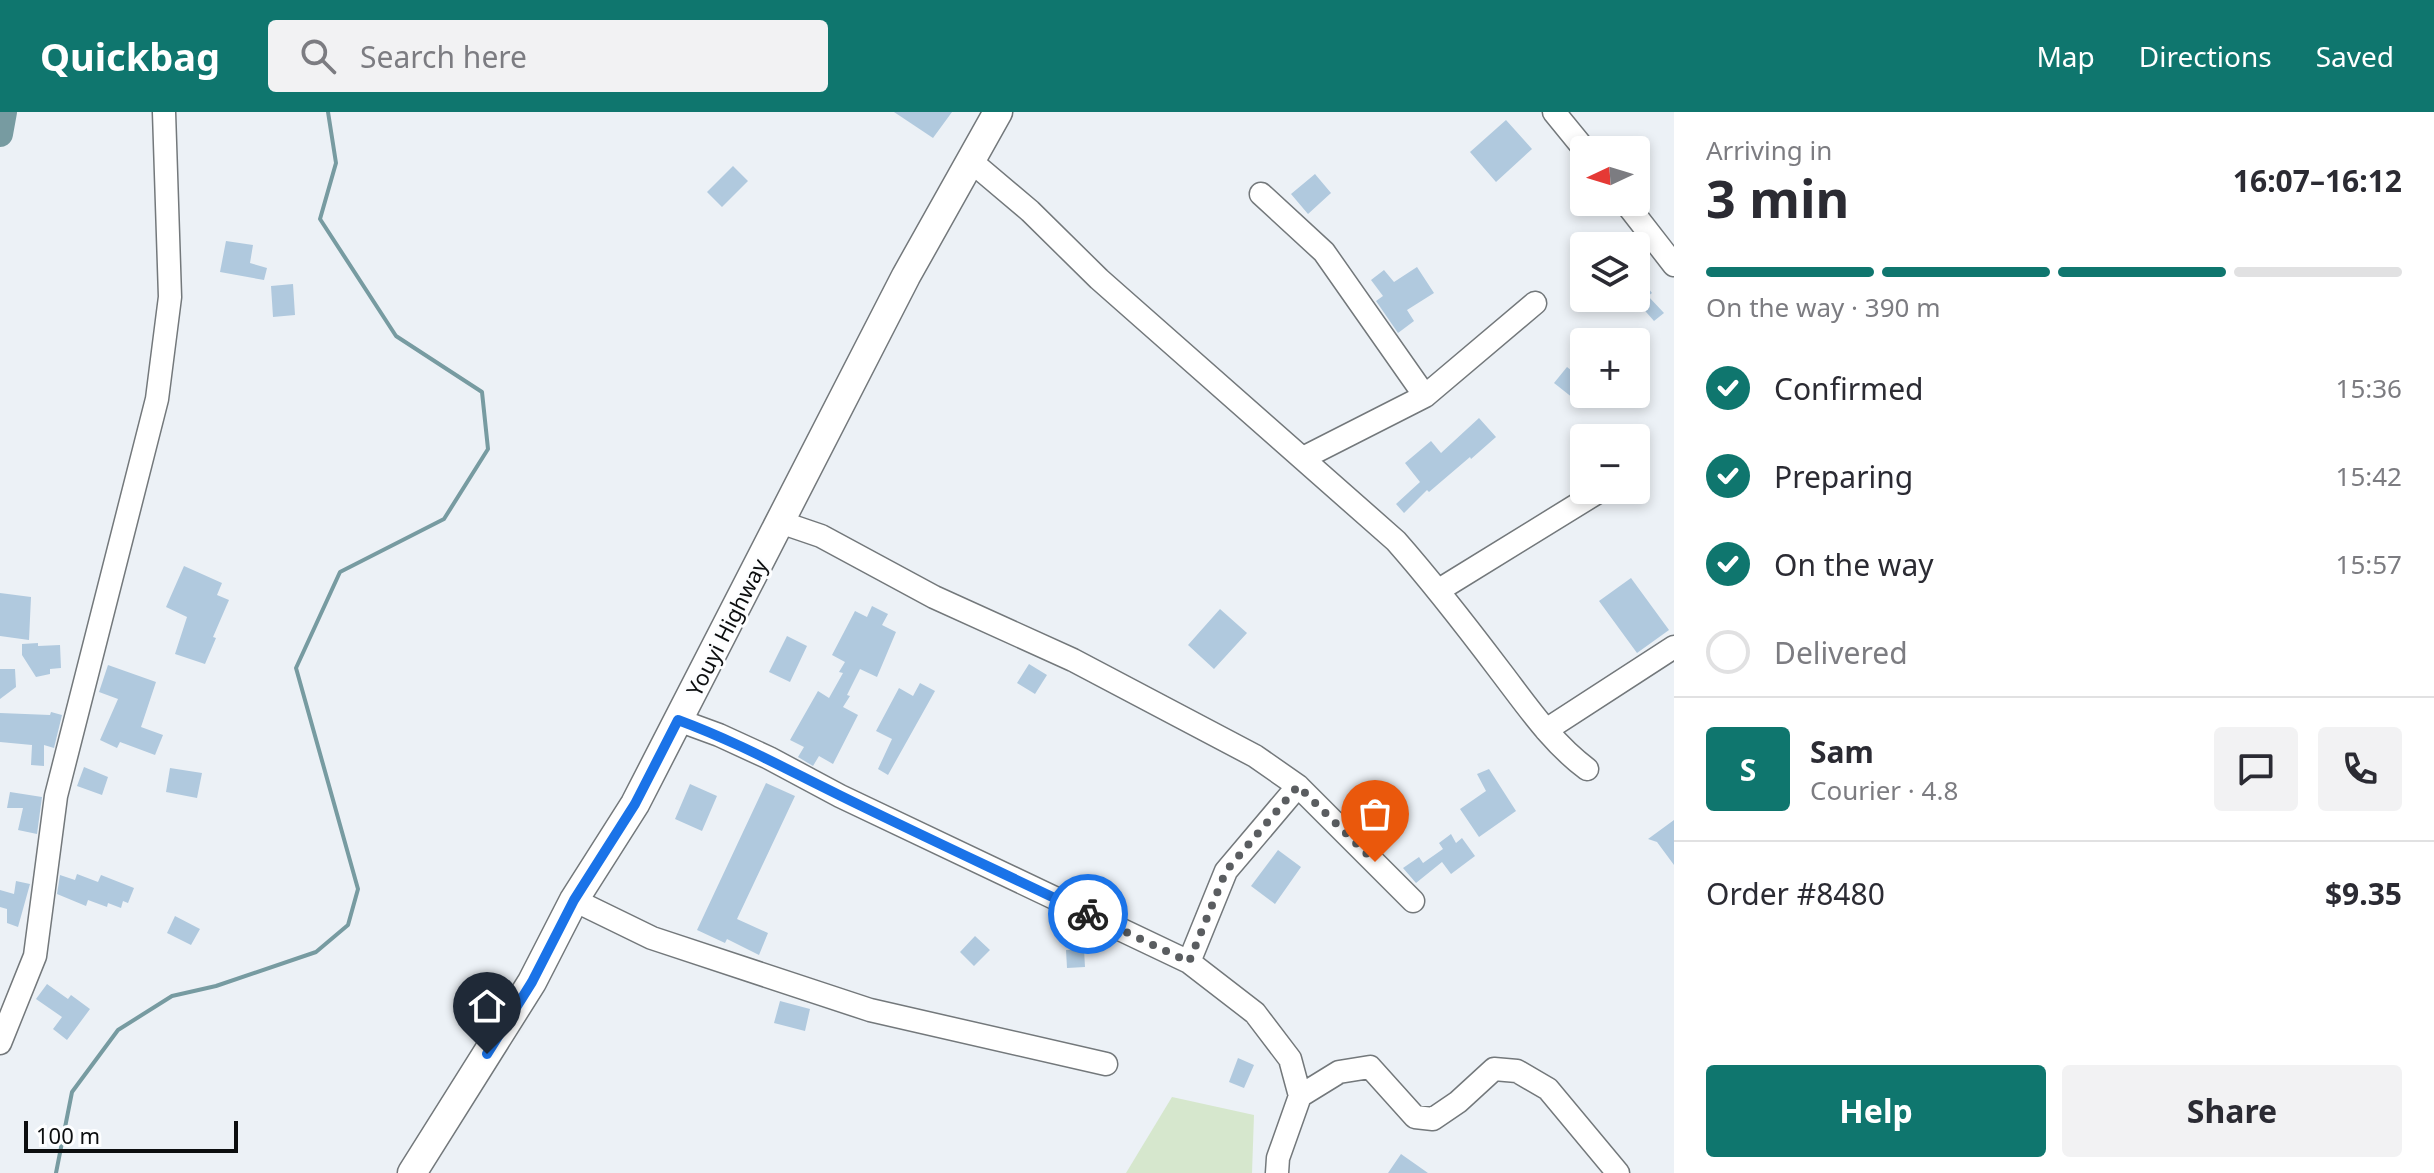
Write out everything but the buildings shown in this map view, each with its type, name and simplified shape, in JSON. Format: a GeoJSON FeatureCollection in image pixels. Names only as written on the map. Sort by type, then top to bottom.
{"type":"FeatureCollection","features":[{"type":"Feature","properties":{"kind":"main road","name":"Youyi Highway"},"geometry":{"type":"LineString","coordinates":[[412,1173],[532,982],[574,900],[635,804],[906,276],[998,112]]}},
{"type":"Feature","properties":{"kind":"street"},"geometry":{"type":"LineString","coordinates":[[0,1043],[35,956],[56,796],[157,399],[170,297],[164,112]]}},
{"type":"Feature","properties":{"kind":"street"},"geometry":{"type":"LineString","coordinates":[[1554,112],[1574,136]]}},
{"type":"Feature","properties":{"kind":"street"},"geometry":{"type":"LineString","coordinates":[[972,162],[1030,211],[1111,290],[1396,541],[1439,590],[1546,730],[1587,769]]}},
{"type":"Feature","properties":{"kind":"street"},"geometry":{"type":"LineString","coordinates":[[1261,194],[1324,252],[1425,396]]}},
{"type":"Feature","properties":{"kind":"street"},"geometry":{"type":"LineString","coordinates":[[1636,216],[1674,265]]}},
{"type":"Feature","properties":{"kind":"street"},"geometry":{"type":"LineString","coordinates":[[1303,458],[1425,396],[1535,303]]}},
{"type":"Feature","properties":{"kind":"street"},"geometry":{"type":"LineString","coordinates":[[1439,590],[1579,504]]}},
{"type":"Feature","properties":{"kind":"street"},"geometry":{"type":"LineString","coordinates":[[780,522],[821,536],[934,597],[1073,660],[1255,756],[1298,786],[1413,901]]}},
{"type":"Feature","properties":{"kind":"street"},"geometry":{"type":"LineString","coordinates":[[1546,730],[1674,647]]}},
{"type":"Feature","properties":{"kind":"street"},"geometry":{"type":"LineString","coordinates":[[678,720],[769,758],[840,796],[1189,962],[1255,1013],[1290,1059],[1300,1096],[1278,1158],[1277,1173]]}},
{"type":"Feature","properties":{"kind":"street"},"geometry":{"type":"LineString","coordinates":[[1189,962],[1226,871],[1298,786]]}},
{"type":"Feature","properties":{"kind":"street"},"geometry":{"type":"LineString","coordinates":[[574,900],[652,938],[870,1010],[1106,1064]]}},
{"type":"Feature","properties":{"kind":"street"},"geometry":{"type":"LineString","coordinates":[[1300,1096],[1339,1072],[1370,1067],[1415,1117],[1433,1119],[1458,1102],[1494,1069],[1517,1071],[1548,1089],[1618,1173]]}},
{"type":"Feature","properties":{"kind":"green space"},"geometry":{"type":"Polygon","coordinates":[[[1172,1097],[1254,1115],[1252,1173],[1126,1173],[1172,1097]]]}},
{"type":"Feature","properties":{"kind":"waterway"},"geometry":{"type":"LineString","coordinates":[[0,134],[4,112]]}},
{"type":"Feature","properties":{"kind":"waterway"},"geometry":{"type":"LineString","coordinates":[[56,1173],[72,1092],[118,1030],[172,996],[216,986],[316,952],[348,925],[358,889],[296,668],[340,572],[444,519],[488,449],[482,392],[396,336],[320,219],[336,163],[328,112]]}},
{"type":"Feature","properties":{"kind":"way so far"},"geometry":{"type":"LineString","coordinates":[[1088,914],[1189,962],[1226,871],[1298,786],[1375,862]]}},
{"type":"Feature","properties":{"kind":"route"},"geometry":{"type":"LineString","coordinates":[[487,1054],[532,982],[574,900],[635,804],[678,720],[769,758],[840,796],[1088,914]]}}]}
